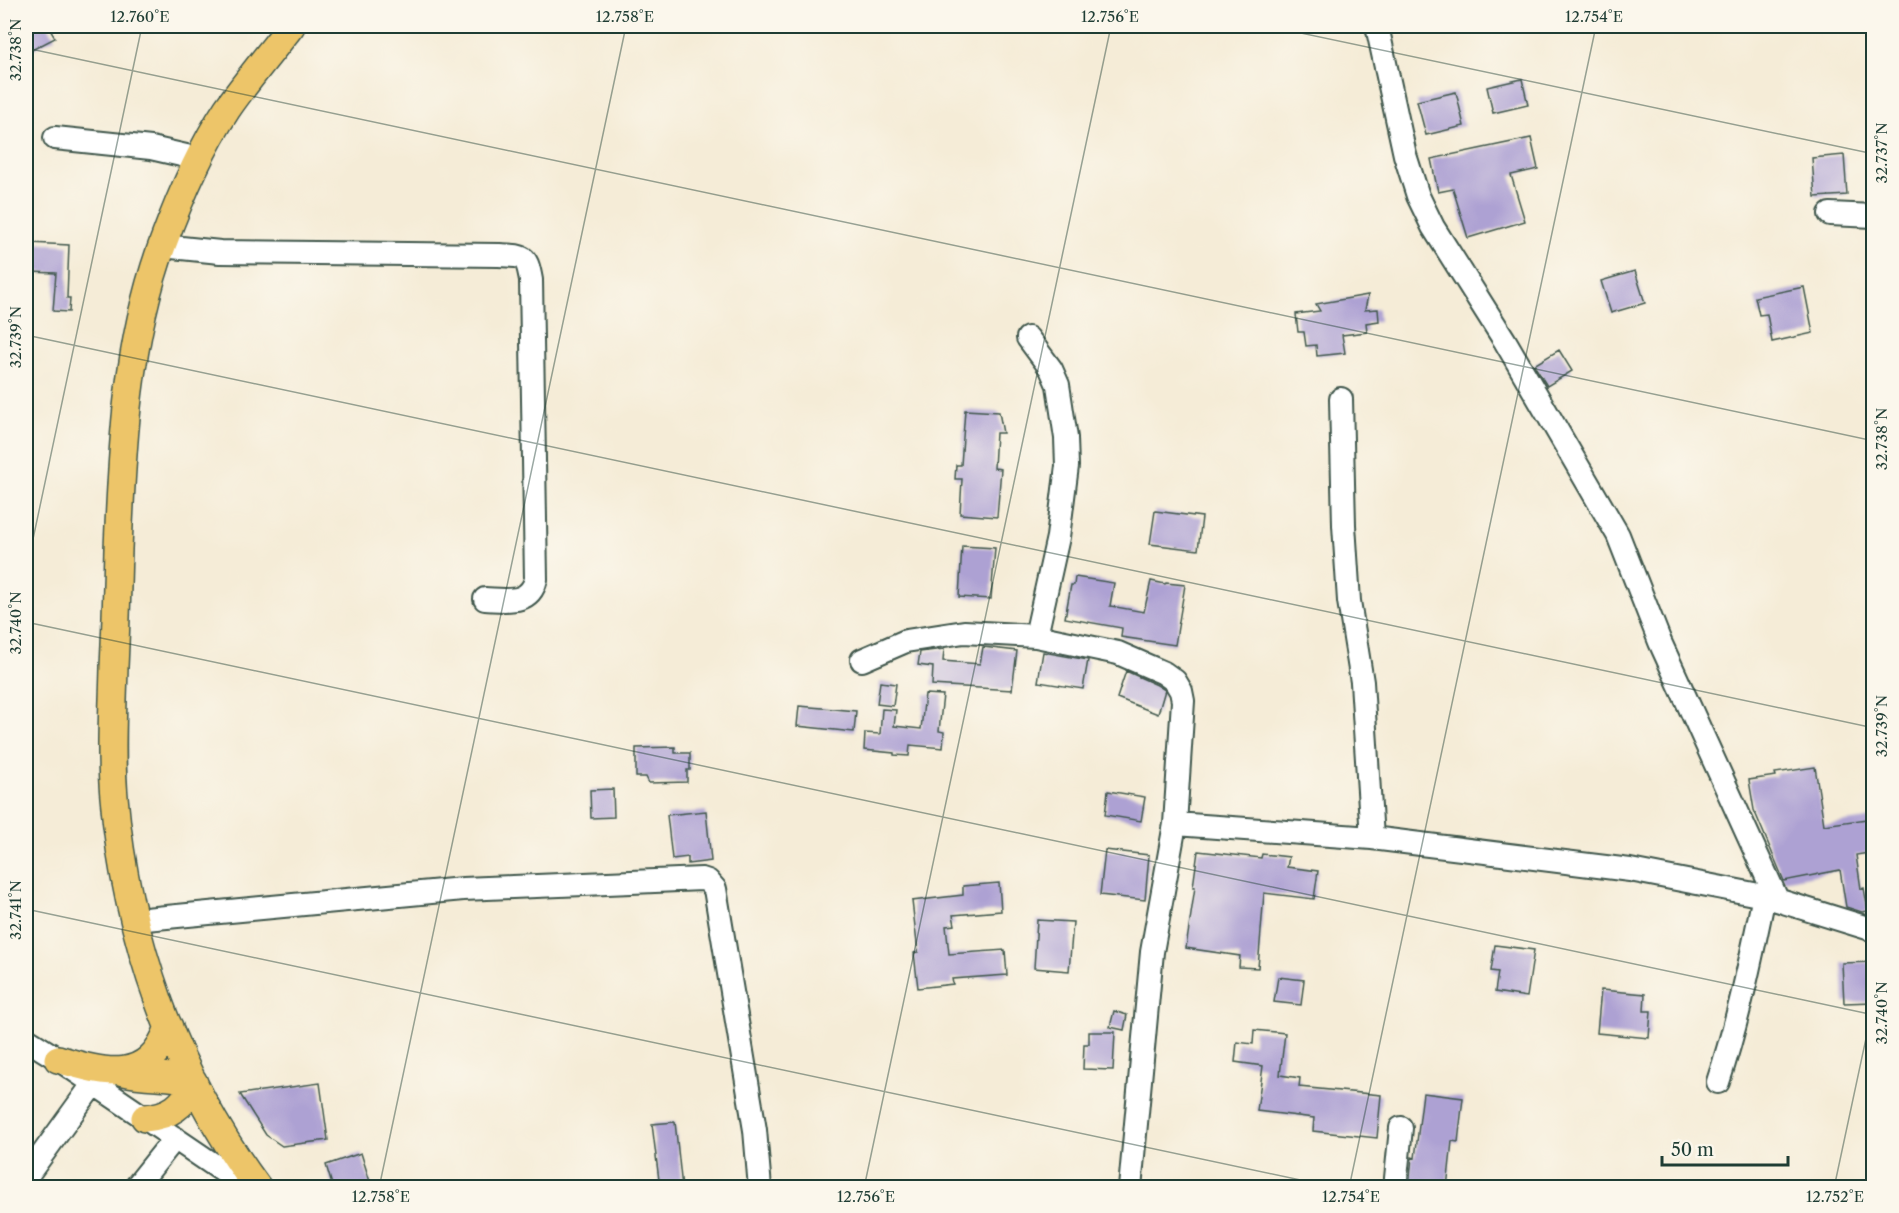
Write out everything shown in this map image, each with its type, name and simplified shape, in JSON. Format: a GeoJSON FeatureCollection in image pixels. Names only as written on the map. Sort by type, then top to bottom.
{"type":"FeatureCollection","features":[{"type":"Feature","properties":{"kind":"main road"},"geometry":{"type":"LineString","coordinates":[[258,1188],[230,1146],[194,1082],[168,1027],[149,973],[135,920],[118,830],[111,733],[124,432],[143,312],[162,246],[178,203],[199,159],[226,111],[291,26]]}},
{"type":"Feature","properties":{"kind":"main road"},"geometry":{"type":"LineString","coordinates":[[122,1072],[143,1063],[152,1056],[159,1048],[168,1027]]}},
{"type":"Feature","properties":{"kind":"main road"},"geometry":{"type":"LineString","coordinates":[[58,1059],[93,1070],[174,1076],[194,1082]]}},
{"type":"Feature","properties":{"kind":"main road"},"geometry":{"type":"LineString","coordinates":[[145,1118],[170,1113],[181,1105],[189,1095],[194,1082]]}},
{"type":"Feature","properties":{"kind":"street"},"geometry":{"type":"LineString","coordinates":[[1377,26],[1405,155],[1418,196],[1433,227],[1505,341],[1618,536],[1660,642],[1770,897],[1718,1082]]}},
{"type":"Feature","properties":{"kind":"street"},"geometry":{"type":"LineString","coordinates":[[55,138],[151,148],[199,159]]}},
{"type":"Feature","properties":{"kind":"street"},"geometry":{"type":"LineString","coordinates":[[1830,214],[1874,216]]}},
{"type":"Feature","properties":{"kind":"street"},"geometry":{"type":"LineString","coordinates":[[162,246],[220,252],[499,255],[525,259],[531,280],[536,579],[534,589],[527,596],[508,600],[485,599]]}},
{"type":"Feature","properties":{"kind":"street"},"geometry":{"type":"LineString","coordinates":[[1028,339],[1052,369],[1058,385],[1065,426],[1068,466],[1058,537],[1036,636]]}},
{"type":"Feature","properties":{"kind":"street"},"geometry":{"type":"LineString","coordinates":[[1341,399],[1344,525],[1349,601],[1362,682],[1372,838]]}},
{"type":"Feature","properties":{"kind":"street"},"geometry":{"type":"LineString","coordinates":[[862,660],[906,641],[964,632],[1036,636],[1118,653],[1164,673],[1181,691],[1183,701],[1175,824],[1152,952],[1130,1188]]}},
{"type":"Feature","properties":{"kind":"street"},"geometry":{"type":"LineString","coordinates":[[1175,824],[1372,838],[1630,870],[1770,897],[1874,930]]}},
{"type":"Feature","properties":{"kind":"street"},"geometry":{"type":"LineString","coordinates":[[135,920],[463,889],[702,879],[708,881],[715,889],[755,1130],[760,1188]]}},
{"type":"Feature","properties":{"kind":"street"},"geometry":{"type":"LineString","coordinates":[[26,1039],[248,1188]]}},
{"type":"Feature","properties":{"kind":"street"},"geometry":{"type":"LineString","coordinates":[[26,1177],[94,1083]]}},
{"type":"Feature","properties":{"kind":"street"},"geometry":{"type":"LineString","coordinates":[[1395,1188],[1401,1128]]}},
{"type":"Feature","properties":{"kind":"street"},"geometry":{"type":"LineString","coordinates":[[135,1188],[175,1138]]}},
{"type":"Feature","properties":{"kind":"building"},"geometry":{"type":"Polygon","coordinates":[[[26,26],[48,26],[55,38],[26,53],[26,26]]]}},
{"type":"Feature","properties":{"kind":"building"},"geometry":{"type":"Polygon","coordinates":[[[1522,79],[1528,105],[1493,113],[1487,87],[1522,79]]]}},
{"type":"Feature","properties":{"kind":"building"},"geometry":{"type":"Polygon","coordinates":[[[1456,92],[1464,126],[1426,135],[1417,101],[1456,92]]]}},
{"type":"Feature","properties":{"kind":"building"},"geometry":{"type":"Polygon","coordinates":[[[1531,138],[1538,169],[1511,175],[1525,221],[1468,238],[1453,189],[1438,192],[1431,159],[1531,138]]]}},
{"type":"Feature","properties":{"kind":"building"},"geometry":{"type":"Polygon","coordinates":[[[1844,155],[1847,195],[1815,197],[1812,158],[1844,155]]]}},
{"type":"Feature","properties":{"kind":"building"},"geometry":{"type":"Polygon","coordinates":[[[30,243],[69,245],[67,298],[70,298],[69,312],[53,311],[56,273],[29,272],[30,243]]]}},
{"type":"Feature","properties":{"kind":"building"},"geometry":{"type":"Polygon","coordinates":[[[1635,271],[1645,303],[1611,313],[1601,281],[1635,271]]]}},
{"type":"Feature","properties":{"kind":"building"},"geometry":{"type":"Polygon","coordinates":[[[1804,287],[1813,333],[1772,342],[1767,314],[1759,315],[1755,297],[1804,287]]]}},
{"type":"Feature","properties":{"kind":"building"},"geometry":{"type":"Polygon","coordinates":[[[1368,295],[1365,310],[1378,309],[1379,321],[1366,323],[1367,332],[1342,335],[1345,353],[1317,356],[1316,345],[1306,346],[1304,332],[1298,332],[1296,314],[1320,311],[1316,304],[1368,295]]]}},
{"type":"Feature","properties":{"kind":"building"},"geometry":{"type":"Polygon","coordinates":[[[1559,350],[1572,371],[1547,386],[1534,365],[1559,350]]]}},
{"type":"Feature","properties":{"kind":"building"},"geometry":{"type":"Polygon","coordinates":[[[965,410],[999,412],[1003,433],[996,433],[994,468],[1001,469],[997,517],[960,514],[962,479],[955,479],[956,465],[961,465],[965,410]]]}},
{"type":"Feature","properties":{"kind":"building"},"geometry":{"type":"Polygon","coordinates":[[[1155,511],[1202,517],[1198,550],[1150,544],[1155,511]]]}},
{"type":"Feature","properties":{"kind":"building"},"geometry":{"type":"Polygon","coordinates":[[[962,546],[995,548],[991,599],[959,597],[962,546]]]}},
{"type":"Feature","properties":{"kind":"building"},"geometry":{"type":"Polygon","coordinates":[[[1075,577],[1114,583],[1110,606],[1144,612],[1151,581],[1185,585],[1175,645],[1121,637],[1122,628],[1065,618],[1071,585],[1074,585],[1075,577]]]}},
{"type":"Feature","properties":{"kind":"building"},"geometry":{"type":"Polygon","coordinates":[[[983,647],[1017,651],[1012,690],[932,685],[933,667],[918,665],[920,652],[944,649],[943,661],[980,664],[983,647]]]}},
{"type":"Feature","properties":{"kind":"building"},"geometry":{"type":"Polygon","coordinates":[[[1043,652],[1088,660],[1083,689],[1038,682],[1043,652]]]}},
{"type":"Feature","properties":{"kind":"building"},"geometry":{"type":"Polygon","coordinates":[[[1126,671],[1165,690],[1158,714],[1117,698],[1126,671]]]}},
{"type":"Feature","properties":{"kind":"building"},"geometry":{"type":"Polygon","coordinates":[[[880,682],[896,684],[893,706],[877,704],[880,682]]]}},
{"type":"Feature","properties":{"kind":"building"},"geometry":{"type":"Polygon","coordinates":[[[925,694],[943,695],[939,731],[944,732],[943,748],[910,745],[909,756],[864,750],[865,733],[880,734],[882,709],[896,710],[894,726],[921,729],[925,694]]]}},
{"type":"Feature","properties":{"kind":"building"},"geometry":{"type":"Polygon","coordinates":[[[799,706],[856,711],[854,732],[797,726],[799,706]]]}},
{"type":"Feature","properties":{"kind":"building"},"geometry":{"type":"Polygon","coordinates":[[[675,747],[675,753],[690,753],[687,782],[649,783],[646,777],[636,777],[636,748],[675,747]]]}},
{"type":"Feature","properties":{"kind":"building"},"geometry":{"type":"Polygon","coordinates":[[[1815,767],[1824,825],[1874,818],[1874,852],[1856,855],[1861,889],[1864,888],[1868,911],[1862,912],[1846,907],[1840,870],[1784,881],[1754,810],[1749,780],[1776,776],[1775,773],[1815,767]]]}},
{"type":"Feature","properties":{"kind":"building"},"geometry":{"type":"Polygon","coordinates":[[[613,789],[614,817],[591,818],[590,790],[613,789]]]}},
{"type":"Feature","properties":{"kind":"building"},"geometry":{"type":"Polygon","coordinates":[[[1108,791],[1145,797],[1141,821],[1105,815],[1108,791]]]}},
{"type":"Feature","properties":{"kind":"building"},"geometry":{"type":"Polygon","coordinates":[[[706,811],[711,861],[688,864],[688,857],[672,859],[667,815],[706,811]]]}},
{"type":"Feature","properties":{"kind":"building"},"geometry":{"type":"Polygon","coordinates":[[[1105,850],[1149,855],[1145,900],[1100,895],[1105,850]]]}},
{"type":"Feature","properties":{"kind":"building"},"geometry":{"type":"Polygon","coordinates":[[[1198,851],[1261,858],[1262,854],[1289,857],[1287,867],[1318,871],[1314,899],[1264,893],[1258,968],[1239,967],[1240,956],[1186,948],[1198,851]]]}},
{"type":"Feature","properties":{"kind":"building"},"geometry":{"type":"Polygon","coordinates":[[[999,883],[1001,911],[953,915],[955,925],[946,926],[949,954],[1005,950],[1007,975],[952,979],[953,984],[918,988],[914,953],[918,952],[912,901],[963,895],[963,886],[999,883]]]}},
{"type":"Feature","properties":{"kind":"building"},"geometry":{"type":"Polygon","coordinates":[[[1037,920],[1073,922],[1069,971],[1034,968],[1037,920]]]}},
{"type":"Feature","properties":{"kind":"building"},"geometry":{"type":"Polygon","coordinates":[[[1495,945],[1534,950],[1527,997],[1495,992],[1498,972],[1491,971],[1495,945]]]}},
{"type":"Feature","properties":{"kind":"building"},"geometry":{"type":"Polygon","coordinates":[[[1874,962],[1874,1002],[1844,1003],[1842,963],[1874,962]]]}},
{"type":"Feature","properties":{"kind":"building"},"geometry":{"type":"Polygon","coordinates":[[[1278,977],[1304,980],[1301,1005],[1274,1002],[1278,977]]]}},
{"type":"Feature","properties":{"kind":"building"},"geometry":{"type":"Polygon","coordinates":[[[1601,990],[1645,994],[1644,1011],[1651,1011],[1649,1038],[1597,1033],[1601,990]]]}},
{"type":"Feature","properties":{"kind":"building"},"geometry":{"type":"Polygon","coordinates":[[[1114,1011],[1127,1015],[1124,1030],[1110,1027],[1114,1011]]]}},
{"type":"Feature","properties":{"kind":"building"},"geometry":{"type":"Polygon","coordinates":[[[1254,1030],[1285,1033],[1280,1075],[1300,1078],[1299,1087],[1381,1095],[1377,1138],[1313,1131],[1314,1118],[1257,1111],[1263,1066],[1235,1062],[1237,1042],[1253,1044],[1254,1030]]]}},
{"type":"Feature","properties":{"kind":"building"},"geometry":{"type":"Polygon","coordinates":[[[1089,1032],[1115,1032],[1113,1070],[1083,1069],[1084,1044],[1089,1044],[1089,1032]]]}},
{"type":"Feature","properties":{"kind":"building"},"geometry":{"type":"Polygon","coordinates":[[[320,1083],[328,1140],[282,1146],[266,1135],[240,1094],[320,1083]]]}},
{"type":"Feature","properties":{"kind":"building"},"geometry":{"type":"Polygon","coordinates":[[[1423,1093],[1463,1098],[1458,1142],[1452,1141],[1447,1188],[1409,1188],[1423,1093]]]}},
{"type":"Feature","properties":{"kind":"building"},"geometry":{"type":"Polygon","coordinates":[[[675,1122],[682,1188],[660,1188],[652,1124],[675,1122]]]}},
{"type":"Feature","properties":{"kind":"building"},"geometry":{"type":"Polygon","coordinates":[[[361,1153],[372,1188],[333,1188],[326,1165],[361,1153]]]}}]}
